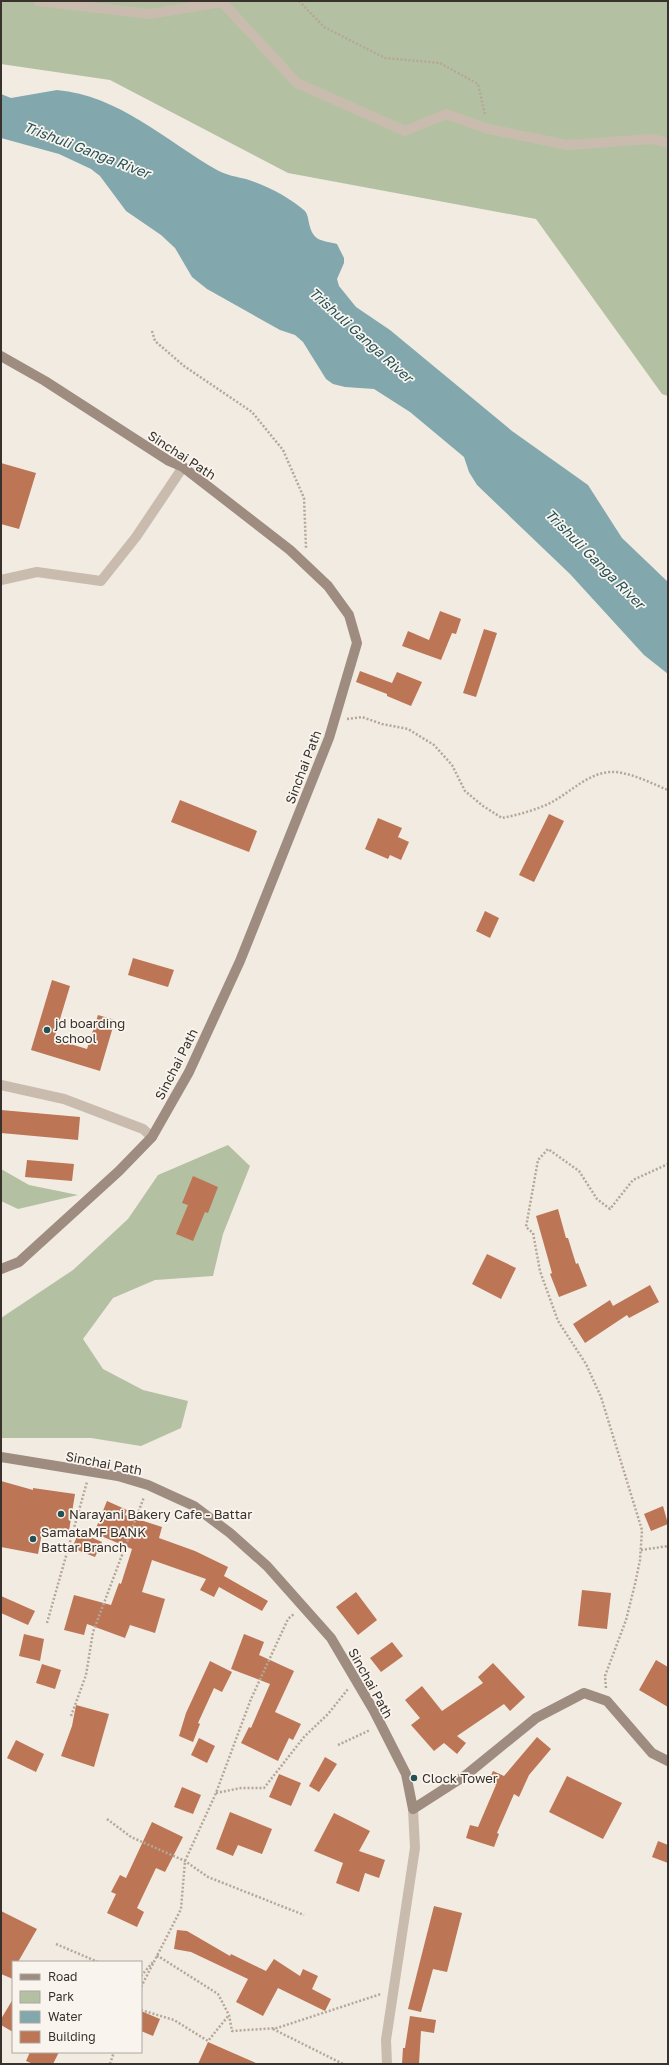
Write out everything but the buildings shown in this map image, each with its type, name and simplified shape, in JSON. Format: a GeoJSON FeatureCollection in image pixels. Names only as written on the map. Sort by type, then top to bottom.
{"type":"FeatureCollection","features":[{"type":"Feature","properties":{"kind":"street"},"geometry":{"type":"LineString","coordinates":[[38,1],[150,14],[222,2],[297,83],[405,132],[446,114],[488,129],[568,145],[652,138],[668,143]]}},
{"type":"Feature","properties":{"kind":"street","name":"Sinchai Path"},"geometry":{"type":"LineString","coordinates":[[1,356],[45,380],[169,461],[183,467],[290,550],[328,586],[349,615],[357,643],[329,738],[240,961],[189,1072],[152,1137],[119,1171],[18,1262],[1,1269]]}},
{"type":"Feature","properties":{"kind":"street"},"geometry":{"type":"LineString","coordinates":[[1,580],[37,572],[101,581],[136,536],[183,467]]}},
{"type":"Feature","properties":{"kind":"street"},"geometry":{"type":"LineString","coordinates":[[1,1085],[64,1098],[143,1128],[152,1137]]}},
{"type":"Feature","properties":{"kind":"street","name":"Sinchai Path"},"geometry":{"type":"LineString","coordinates":[[1,1457],[118,1476],[148,1485],[194,1506],[230,1532],[267,1566],[330,1638],[354,1681],[374,1711],[406,1774],[413,1809]]}},
{"type":"Feature","properties":{"kind":"street"},"geometry":{"type":"LineString","coordinates":[[387,2064],[386,2040],[415,1848],[413,1809],[466,1775],[536,1718],[584,1693],[607,1701],[652,1753],[668,1761]]}},
{"type":"Feature","properties":{"kind":"path"},"geometry":{"type":"LineString","coordinates":[[299,1],[324,27],[385,58],[440,62],[478,84],[488,129]]}},
{"type":"Feature","properties":{"kind":"path"},"geometry":{"type":"LineString","coordinates":[[152,331],[155,341],[184,366],[252,412],[283,450],[304,498],[307,566]]}},
{"type":"Feature","properties":{"kind":"path"},"geometry":{"type":"LineString","coordinates":[[335,720],[362,717],[382,724],[408,729],[434,745],[452,765],[465,791],[483,806],[502,818],[518,815],[547,804],[569,789],[600,772],[622,773],[668,790]]}},
{"type":"Feature","properties":{"kind":"path"},"geometry":{"type":"LineString","coordinates":[[607,1701],[605,1676],[626,1620],[639,1566],[642,1530],[604,1405],[586,1364],[558,1321],[536,1254],[533,1233],[526,1227],[538,1160],[548,1149],[579,1171],[597,1199],[610,1209],[633,1180],[668,1164]]}},
{"type":"Feature","properties":{"kind":"path"},"geometry":{"type":"LineString","coordinates":[[47,1623],[90,1472]]}},
{"type":"Feature","properties":{"kind":"path"},"geometry":{"type":"LineString","coordinates":[[71,1716],[86,1675],[93,1632],[148,1485]]}},
{"type":"Feature","properties":{"kind":"path"},"geometry":{"type":"LineString","coordinates":[[641,1550],[668,1546]]}},
{"type":"Feature","properties":{"kind":"path"},"geometry":{"type":"LineString","coordinates":[[142,1985],[181,1909],[185,1861],[216,1793],[251,1699],[288,1619],[303,1606]]}},
{"type":"Feature","properties":{"kind":"path"},"geometry":{"type":"LineString","coordinates":[[216,1793],[241,1788],[264,1788],[304,1737],[328,1714],[354,1681]]}},
{"type":"Feature","properties":{"kind":"path"},"geometry":{"type":"LineString","coordinates":[[338,1746],[380,1725]]}},
{"type":"Feature","properties":{"kind":"path"},"geometry":{"type":"LineString","coordinates":[[107,1819],[131,1837],[185,1861],[208,1878],[304,1915]]}},
{"type":"Feature","properties":{"kind":"path"},"geometry":{"type":"LineString","coordinates":[[56,1944],[96,1961]]}},
{"type":"Feature","properties":{"kind":"path"},"geometry":{"type":"LineString","coordinates":[[142,1975],[158,1956]]}},
{"type":"Feature","properties":{"kind":"path"},"geometry":{"type":"LineString","coordinates":[[158,1956],[218,1994],[229,2015],[232,2031],[277,2028],[376,1994],[393,1994]]}},
{"type":"Feature","properties":{"kind":"path"},"geometry":{"type":"LineString","coordinates":[[142,2010],[174,2020],[208,2041],[229,2015]]}},
{"type":"Feature","properties":{"kind":"path"},"geometry":{"type":"LineString","coordinates":[[272,2029],[343,2064]]}},
{"type":"Feature","properties":{"kind":"path"},"geometry":{"type":"LineString","coordinates":[[110,2064],[114,2053]]}},
{"type":"Feature","properties":{"kind":"green space"},"geometry":{"type":"Polygon","coordinates":[[[1,1],[668,1],[668,396],[662,394],[536,219],[288,173],[110,80],[1,64],[1,1]]]}},
{"type":"Feature","properties":{"kind":"green space"},"geometry":{"type":"Polygon","coordinates":[[[228,1145],[250,1166],[223,1234],[213,1276],[155,1280],[113,1298],[83,1339],[103,1369],[143,1390],[188,1401],[181,1428],[141,1446],[91,1438],[1,1438],[1,1318],[73,1270],[128,1219],[158,1175],[228,1145]]]}},
{"type":"Feature","properties":{"kind":"green space"},"geometry":{"type":"Polygon","coordinates":[[[1,1169],[29,1185],[78,1195],[18,1209],[1,1201],[1,1169]]]}},
{"type":"Feature","properties":{"kind":"water","name":"Trishuli Ganga River"},"geometry":{"type":"Polygon","coordinates":[[[57,90],[79,94],[101,101],[121,110],[141,121],[217,170],[228,175],[246,179],[262,185],[292,201],[305,211],[313,234],[323,241],[337,244],[344,258],[344,263],[337,279],[339,286],[356,307],[390,330],[512,431],[588,485],[622,538],[668,582],[668,674],[644,655],[570,574],[477,485],[469,472],[464,457],[410,412],[374,389],[345,387],[333,384],[326,379],[303,342],[295,335],[280,330],[207,289],[192,277],[175,248],[161,235],[126,211],[100,176],[91,169],[59,154],[1,138],[1,94],[11,98],[57,90]]]}},
{"type":"Feature","properties":{"kind":"place","name":"jd boarding school"},"geometry":{"type":"Point","coordinates":[47,1030]}},
{"type":"Feature","properties":{"kind":"place","name":"Narayani Bakery Cafe - Battar"},"geometry":{"type":"Point","coordinates":[61,1514]}},
{"type":"Feature","properties":{"kind":"place","name":"SamataMF BANK Battar Branch"},"geometry":{"type":"Point","coordinates":[33,1539]}},
{"type":"Feature","properties":{"kind":"place","name":"Clock Tower"},"geometry":{"type":"Point","coordinates":[414,1778]}}]}
